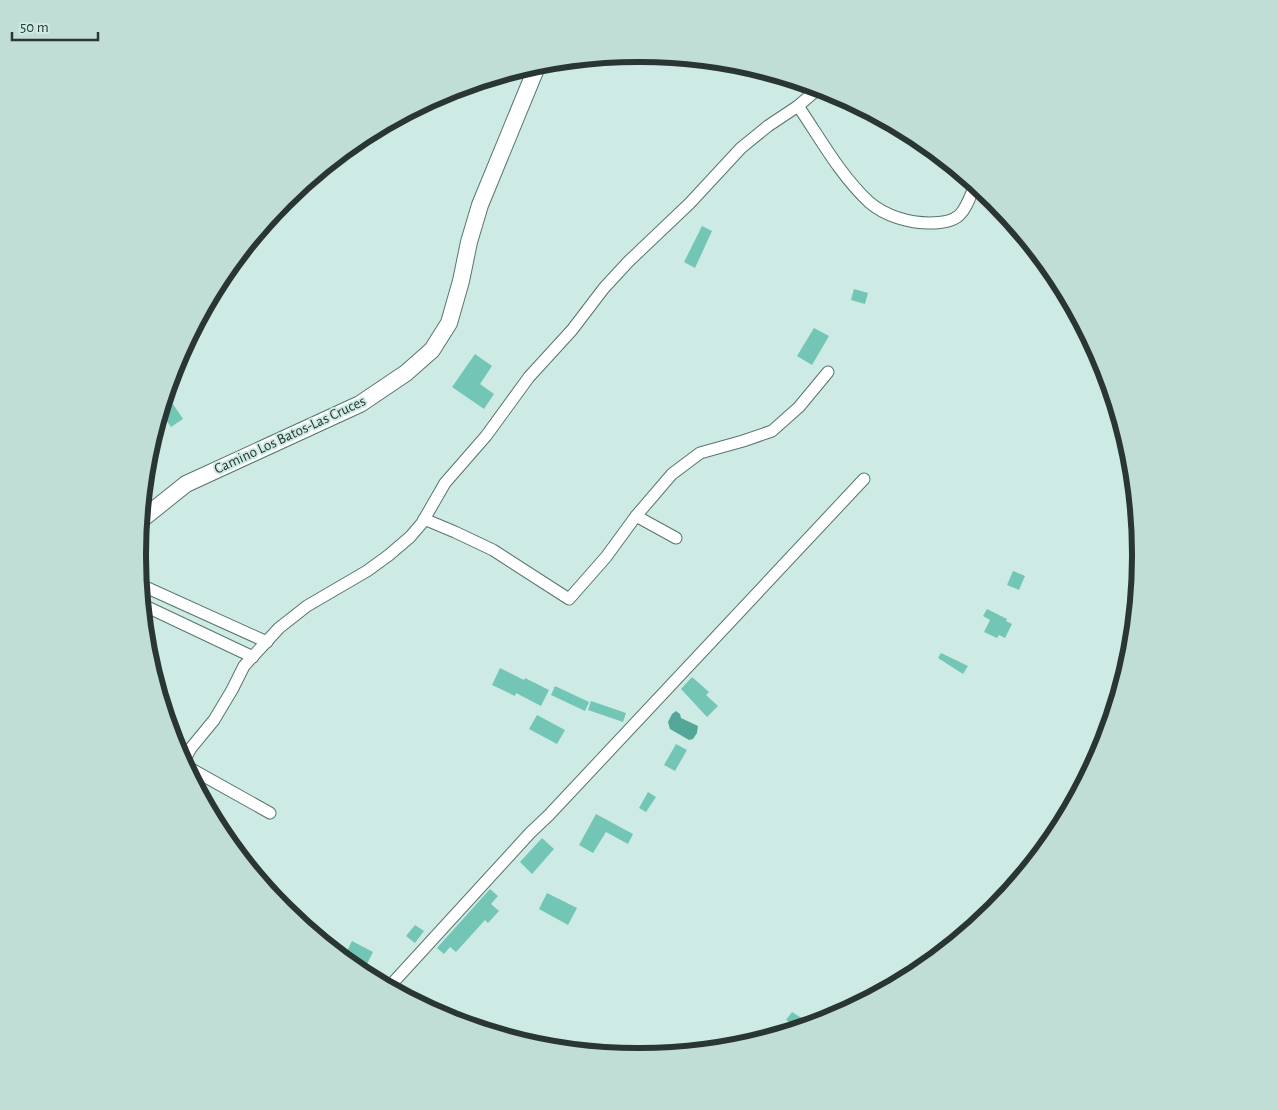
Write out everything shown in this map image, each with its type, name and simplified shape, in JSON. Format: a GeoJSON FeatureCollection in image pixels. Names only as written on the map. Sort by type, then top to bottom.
{"type":"FeatureCollection","features":[{"type":"Feature","properties":{"kind":"street","name":"Camino Los Batos-Las Cruces"},"geometry":{"type":"LineString","coordinates":[[149,514],[186,484],[360,404],[406,373],[432,350],[449,323],[480,205],[534,74]]}},
{"type":"Feature","properties":{"kind":"street"},"geometry":{"type":"LineString","coordinates":[[188,753],[214,720],[244,666],[279,628],[307,606],[367,571],[410,537],[424,519],[445,483],[486,436],[529,377],[572,330],[604,288],[628,262],[690,203],[740,148],[812,94]]}},
{"type":"Feature","properties":{"kind":"street"},"geometry":{"type":"LineString","coordinates":[[798,106],[835,161],[857,189],[870,203],[888,213],[904,220],[940,223],[958,217],[966,210],[972,193]]}},
{"type":"Feature","properties":{"kind":"street"},"geometry":{"type":"LineString","coordinates":[[424,519],[493,550],[569,599],[606,557],[636,516],[672,474],[700,453],[772,431],[798,407],[828,372]]}},
{"type":"Feature","properties":{"kind":"street"},"geometry":{"type":"LineString","coordinates":[[393,982],[530,833],[864,479]]}},
{"type":"Feature","properties":{"kind":"street"},"geometry":{"type":"LineString","coordinates":[[636,516],[676,538]]}},
{"type":"Feature","properties":{"kind":"street"},"geometry":{"type":"LineString","coordinates":[[148,588],[267,642]]}},
{"type":"Feature","properties":{"kind":"street"},"geometry":{"type":"LineString","coordinates":[[150,608],[253,657]]}},
{"type":"Feature","properties":{"kind":"street"},"geometry":{"type":"LineString","coordinates":[[197,772],[270,813]]}},
{"type":"Feature","properties":{"kind":"shaded area"},"geometry":{"type":"Polygon","coordinates":[[[676,711],[680,714],[681,718],[698,726],[697,733],[693,739],[689,740],[670,729],[668,722],[676,711]]]}},
{"type":"Feature","properties":{"kind":"building"},"geometry":{"type":"Polygon","coordinates":[[[702,226],[712,231],[695,268],[684,262],[702,226]]]}},
{"type":"Feature","properties":{"kind":"building"},"geometry":{"type":"Polygon","coordinates":[[[854,289],[868,293],[865,304],[851,300],[854,289]]]}},
{"type":"Feature","properties":{"kind":"building"},"geometry":{"type":"Polygon","coordinates":[[[814,328],[829,336],[812,365],[797,356],[814,328]]]}},
{"type":"Feature","properties":{"kind":"building"},"geometry":{"type":"Polygon","coordinates":[[[475,354],[492,366],[480,384],[494,394],[484,409],[452,387],[475,354]]]}},
{"type":"Feature","properties":{"kind":"building"},"geometry":{"type":"Polygon","coordinates":[[[173,404],[183,419],[171,427],[166,420],[170,406],[173,404]]]}},
{"type":"Feature","properties":{"kind":"building"},"geometry":{"type":"Polygon","coordinates":[[[1013,571],[1025,576],[1019,590],[1007,585],[1013,571]]]}},
{"type":"Feature","properties":{"kind":"building"},"geometry":{"type":"Polygon","coordinates":[[[987,609],[1007,619],[1006,621],[1012,624],[1005,638],[999,635],[997,638],[984,632],[990,620],[983,616],[987,609]]]}},
{"type":"Feature","properties":{"kind":"building"},"geometry":{"type":"Polygon","coordinates":[[[941,653],[968,666],[963,674],[938,658],[941,653]]]}},
{"type":"Feature","properties":{"kind":"building"},"geometry":{"type":"Polygon","coordinates":[[[500,668],[549,690],[541,706],[516,693],[515,696],[492,685],[500,668]]]}},
{"type":"Feature","properties":{"kind":"building"},"geometry":{"type":"Polygon","coordinates":[[[692,677],[709,692],[706,695],[718,706],[707,717],[681,689],[692,677]]]}},
{"type":"Feature","properties":{"kind":"building"},"geometry":{"type":"Polygon","coordinates":[[[555,686],[589,702],[585,711],[551,695],[555,686]]]}},
{"type":"Feature","properties":{"kind":"building"},"geometry":{"type":"Polygon","coordinates":[[[591,701],[626,713],[623,722],[588,710],[591,701]]]}},
{"type":"Feature","properties":{"kind":"building"},"geometry":{"type":"Polygon","coordinates":[[[537,715],[565,730],[557,744],[529,729],[537,715]]]}},
{"type":"Feature","properties":{"kind":"building"},"geometry":{"type":"Polygon","coordinates":[[[676,744],[687,750],[675,771],[664,765],[676,744]]]}},
{"type":"Feature","properties":{"kind":"building"},"geometry":{"type":"Polygon","coordinates":[[[648,792],[656,797],[646,812],[639,808],[648,792]]]}},
{"type":"Feature","properties":{"kind":"building"},"geometry":{"type":"Polygon","coordinates":[[[596,814],[633,834],[628,844],[606,832],[593,853],[579,845],[596,814]]]}},
{"type":"Feature","properties":{"kind":"building"},"geometry":{"type":"Polygon","coordinates":[[[542,838],[554,849],[532,874],[520,862],[542,838]]]}},
{"type":"Feature","properties":{"kind":"building"},"geometry":{"type":"Polygon","coordinates":[[[490,889],[498,896],[491,904],[499,911],[488,923],[485,920],[456,952],[450,947],[444,954],[437,948],[490,889]]]}},
{"type":"Feature","properties":{"kind":"building"},"geometry":{"type":"Polygon","coordinates":[[[547,893],[577,908],[568,925],[539,909],[547,893]]]}},
{"type":"Feature","properties":{"kind":"building"},"geometry":{"type":"Polygon","coordinates":[[[415,925],[424,931],[415,943],[406,936],[415,925]]]}},
{"type":"Feature","properties":{"kind":"building"},"geometry":{"type":"Polygon","coordinates":[[[352,941],[373,952],[367,964],[347,951],[352,941]]]}},
{"type":"Feature","properties":{"kind":"building"},"geometry":{"type":"Polygon","coordinates":[[[792,1012],[803,1019],[791,1023],[786,1020],[792,1012]]]}}]}
